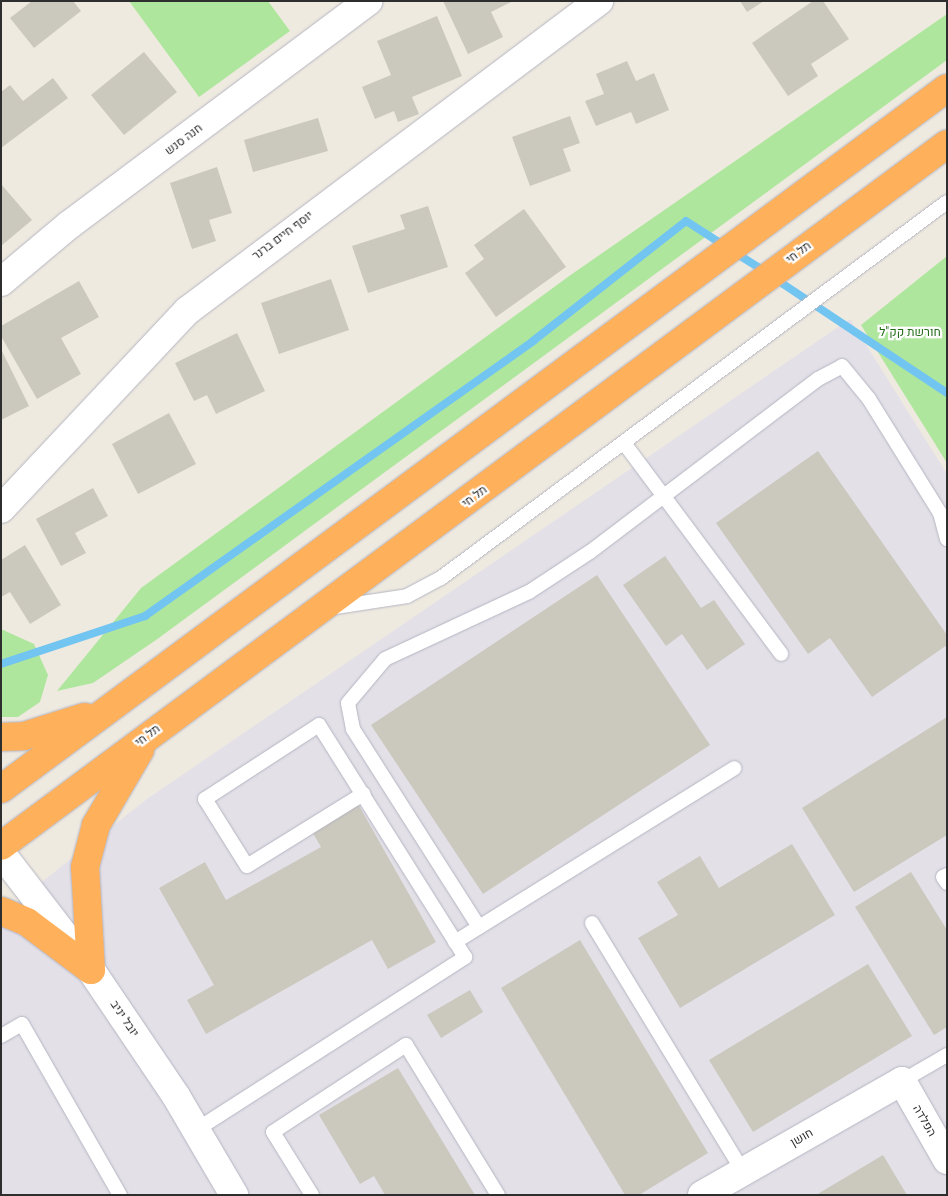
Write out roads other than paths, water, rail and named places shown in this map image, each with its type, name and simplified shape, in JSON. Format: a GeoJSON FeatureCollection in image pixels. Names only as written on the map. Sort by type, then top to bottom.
{"type":"FeatureCollection","features":[{"type":"Feature","properties":{"kind":"highway"},"geometry":{"type":"LineString","coordinates":[[1,790],[106,710],[947,88]]}},
{"type":"Feature","properties":{"kind":"highway","name":"תל חי"},"geometry":{"type":"LineString","coordinates":[[1,846],[947,144]]}},
{"type":"Feature","properties":{"kind":"highway"},"geometry":{"type":"LineString","coordinates":[[1,738],[24,736],[106,710]]}},
{"type":"Feature","properties":{"kind":"highway"},"geometry":{"type":"LineString","coordinates":[[91,970],[85,867],[96,825],[149,735]]}},
{"type":"Feature","properties":{"kind":"highway"},"geometry":{"type":"LineString","coordinates":[[1,911],[27,922],[91,970]]}},
{"type":"Feature","properties":{"kind":"street","name":"חנה סנש"},"geometry":{"type":"LineString","coordinates":[[1,282],[68,225],[368,1]]}},
{"type":"Feature","properties":{"kind":"street","name":"יוסף חיים ברנר"},"geometry":{"type":"LineString","coordinates":[[1,509],[187,311],[599,1]]}},
{"type":"Feature","properties":{"kind":"street","name":"יובל יניב"},"geometry":{"type":"LineString","coordinates":[[1,853],[91,970],[196,1130],[234,1195]]}},
{"type":"Feature","properties":{"kind":"street","name":"חושן"},"geometry":{"type":"LineString","coordinates":[[702,1195],[902,1081]]}},
{"type":"Feature","properties":{"kind":"street","name":"הפלדה"},"geometry":{"type":"LineString","coordinates":[[902,1081],[947,1160]]}},
{"type":"Feature","properties":{"kind":"lane"},"geometry":{"type":"LineString","coordinates":[[321,609],[406,596],[440,578],[947,202]]}},
{"type":"Feature","properties":{"kind":"lane"},"geometry":{"type":"LineString","coordinates":[[479,927],[354,729],[348,703],[385,660],[529,592],[665,495],[818,378],[842,366],[869,399],[940,512],[947,539]]}},
{"type":"Feature","properties":{"kind":"lane"},"geometry":{"type":"LineString","coordinates":[[624,443],[665,495],[781,654]]}},
{"type":"Feature","properties":{"kind":"lane"},"geometry":{"type":"LineString","coordinates":[[196,1130],[465,957],[363,794],[319,725],[205,799],[247,866],[363,794]]}},
{"type":"Feature","properties":{"kind":"lane"},"geometry":{"type":"LineString","coordinates":[[455,942],[734,768]]}},
{"type":"Feature","properties":{"kind":"lane"},"geometry":{"type":"LineString","coordinates":[[947,875],[943,877],[947,883]]}},
{"type":"Feature","properties":{"kind":"lane"},"geometry":{"type":"LineString","coordinates":[[592,923],[743,1172]]}},
{"type":"Feature","properties":{"kind":"lane"},"geometry":{"type":"LineString","coordinates":[[1,1036],[22,1024],[120,1195]]}},
{"type":"Feature","properties":{"kind":"lane"},"geometry":{"type":"LineString","coordinates":[[312,1195],[273,1132],[406,1045],[498,1195]]}},
{"type":"Feature","properties":{"kind":"lane"},"geometry":{"type":"LineString","coordinates":[[902,1081],[947,1054]]}},
{"type":"Feature","properties":{"kind":"waterway"},"geometry":{"type":"LineString","coordinates":[[1,664],[145,616],[533,341],[686,221],[725,246]]}},
{"type":"Feature","properties":{"kind":"waterway"},"geometry":{"type":"LineString","coordinates":[[734,252],[765,271]]}},
{"type":"Feature","properties":{"kind":"waterway"},"geometry":{"type":"LineString","coordinates":[[774,278],[947,393]]}},
{"type":"Feature","properties":{"kind":"park label","name":"חורשת קק\"ל"},"geometry":{"type":"Point","coordinates":[910,333]}}]}
